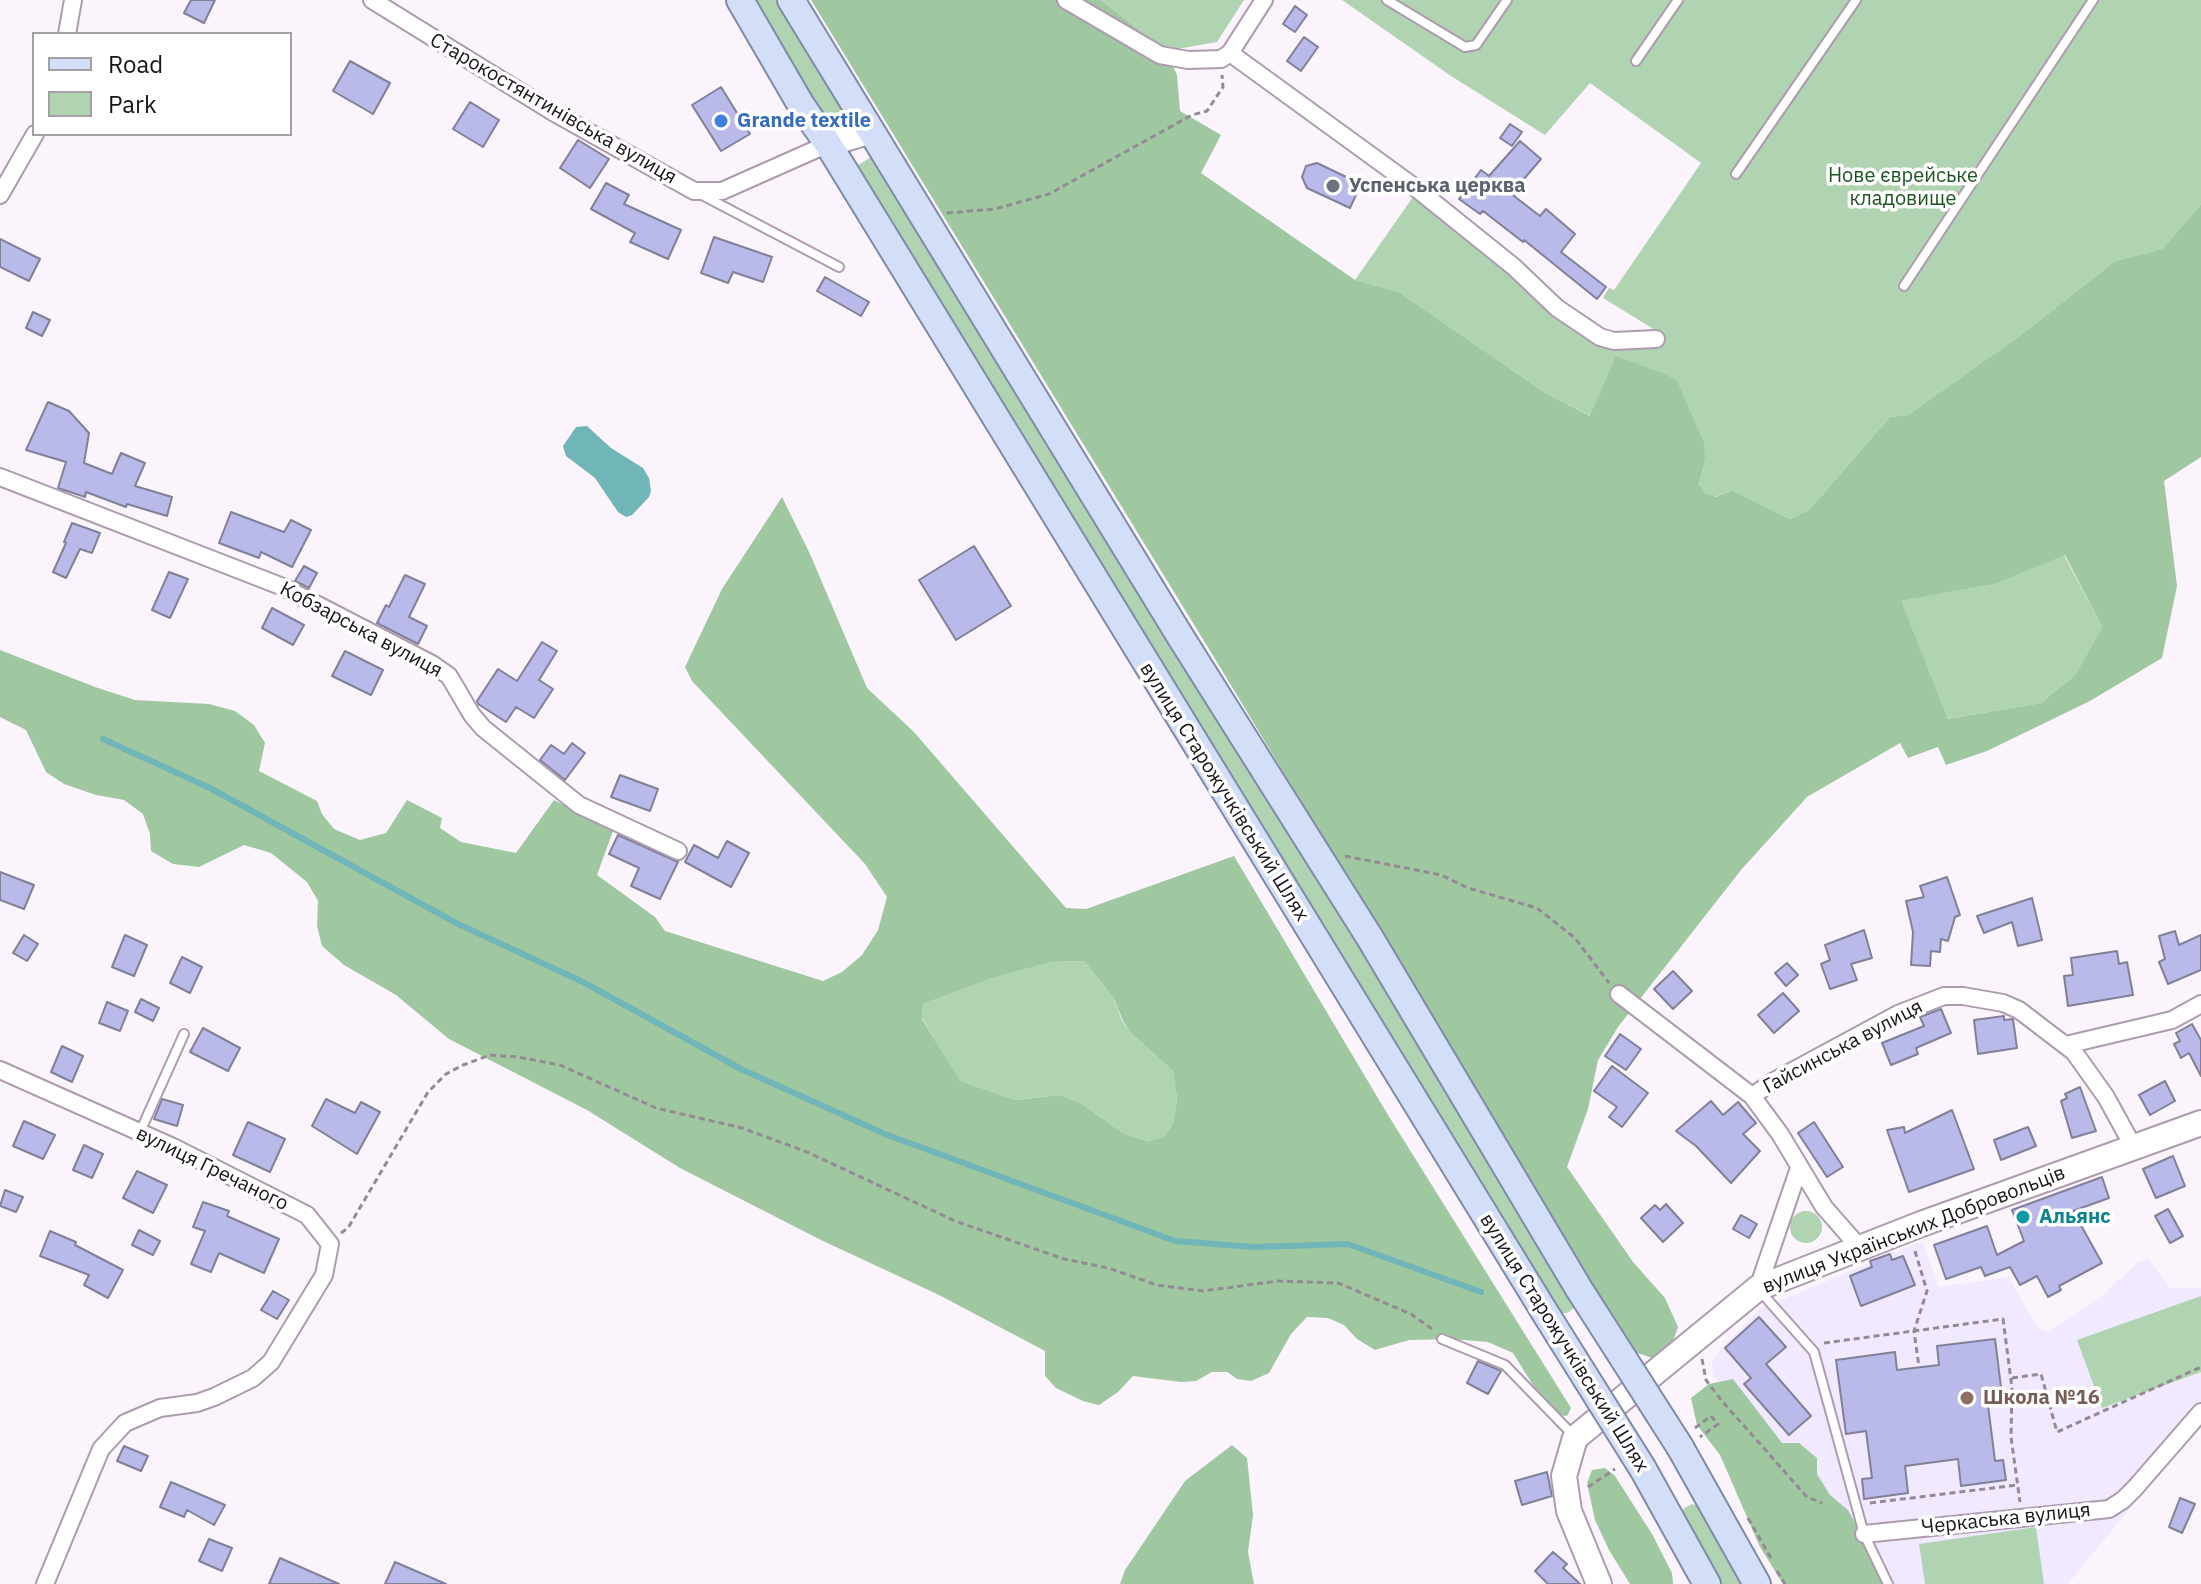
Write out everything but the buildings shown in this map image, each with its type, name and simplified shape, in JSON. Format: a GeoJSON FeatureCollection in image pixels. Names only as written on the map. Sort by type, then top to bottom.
{"type":"FeatureCollection","features":[{"type":"Feature","properties":{"kind":"main road","name":"вулиця Старожучківський Шлях"},"geometry":{"type":"LineString","coordinates":[[740,0],[801,105],[828,144],[1544,1311],[1632,1473],[1661,1499],[1707,1584]]}},
{"type":"Feature","properties":{"kind":"main road","name":"вулиця Старожучківський Шлях"},"geometry":{"type":"LineString","coordinates":[[791,0],[923,219],[1378,952],[1579,1289],[1691,1438],[1698,1478],[1757,1584]]}},
{"type":"Feature","properties":{"kind":"main road"},"geometry":{"type":"LineString","coordinates":[[1661,1499],[1698,1478]]}},
{"type":"Feature","properties":{"kind":"street"},"geometry":{"type":"LineString","coordinates":[[67,32],[73,0]]}},
{"type":"Feature","properties":{"kind":"street","name":"Старокостянтинівська вулиця"},"geometry":{"type":"LineString","coordinates":[[372,0],[553,112],[694,191],[722,191],[828,144]]}},
{"type":"Feature","properties":{"kind":"street"},"geometry":{"type":"LineString","coordinates":[[1066,0],[1160,55],[1188,60],[1226,56],[1417,189],[1514,267],[1557,308],[1600,337],[1614,341],[1656,339]]}},
{"type":"Feature","properties":{"kind":"street"},"geometry":{"type":"LineString","coordinates":[[1226,56],[1264,0]]}},
{"type":"Feature","properties":{"kind":"street"},"geometry":{"type":"LineString","coordinates":[[828,144],[871,131]]}},
{"type":"Feature","properties":{"kind":"street"},"geometry":{"type":"LineString","coordinates":[[0,195],[34,136]]}},
{"type":"Feature","properties":{"kind":"street","name":"Кобзарська вулиця"},"geometry":{"type":"LineString","coordinates":[[0,477],[283,587],[432,664],[449,676],[483,728],[579,805],[678,851]]}},
{"type":"Feature","properties":{"kind":"street"},"geometry":{"type":"LineString","coordinates":[[1619,994],[1752,1096],[1780,1134],[1824,1207],[1860,1248]]}},
{"type":"Feature","properties":{"kind":"street","name":"Гайсинська вулиця"},"geometry":{"type":"LineString","coordinates":[[1752,1096],[1898,1014],[1944,996],[2003,1003],[2019,1010],[2074,1052],[2106,1097],[2133,1146]]}},
{"type":"Feature","properties":{"kind":"street"},"geometry":{"type":"LineString","coordinates":[[2066,1045],[2172,1020],[2201,1004]]}},
{"type":"Feature","properties":{"kind":"street","name":"вулиця Гречаного"},"geometry":{"type":"LineString","coordinates":[[0,1070],[140,1133],[307,1215],[330,1244]]}},
{"type":"Feature","properties":{"kind":"street","name":"вулиця Українських Добровольців"},"geometry":{"type":"LineString","coordinates":[[1575,1438],[1758,1288],[2201,1123]]}},
{"type":"Feature","properties":{"kind":"street"},"geometry":{"type":"LineString","coordinates":[[1758,1288],[1799,1168]]}},
{"type":"Feature","properties":{"kind":"street"},"geometry":{"type":"LineString","coordinates":[[45,1584],[101,1449],[125,1423],[160,1408],[206,1400],[253,1378],[271,1362],[324,1275],[330,1244]]}},
{"type":"Feature","properties":{"kind":"street","name":"Черкаська вулиця"},"geometry":{"type":"LineString","coordinates":[[1864,1534],[2109,1509],[2123,1500],[2201,1412]]}},
{"type":"Feature","properties":{"kind":"street"},"geometry":{"type":"LineString","coordinates":[[1575,1438],[1564,1476],[1567,1499],[1599,1584]]}},
{"type":"Feature","properties":{"kind":"lane"},"geometry":{"type":"LineString","coordinates":[[1387,0],[1465,47],[1476,45],[1507,0]]}},
{"type":"Feature","properties":{"kind":"lane"},"geometry":{"type":"LineString","coordinates":[[1636,61],[1678,0]]}},
{"type":"Feature","properties":{"kind":"lane"},"geometry":{"type":"LineString","coordinates":[[1736,174],[1856,0]]}},
{"type":"Feature","properties":{"kind":"lane"},"geometry":{"type":"LineString","coordinates":[[1904,286],[2093,0]]}},
{"type":"Feature","properties":{"kind":"lane"},"geometry":{"type":"LineString","coordinates":[[694,191],[839,267]]}},
{"type":"Feature","properties":{"kind":"lane"},"geometry":{"type":"LineString","coordinates":[[140,1133],[184,1034]]}},
{"type":"Feature","properties":{"kind":"lane"},"geometry":{"type":"LineString","coordinates":[[1758,1288],[1814,1352],[1864,1534],[1888,1584]]}},
{"type":"Feature","properties":{"kind":"lane"},"geometry":{"type":"LineString","coordinates":[[1442,1339],[1505,1365],[1575,1438]]}},
{"type":"Feature","properties":{"kind":"path"},"geometry":{"type":"LineString","coordinates":[[923,219],[956,210],[995,209],[1049,194],[1192,115],[1207,111],[1223,87],[1226,56]]}},
{"type":"Feature","properties":{"kind":"path"},"geometry":{"type":"LineString","coordinates":[[1315,851],[1441,875],[1468,888],[1537,908],[1575,938],[1619,994]]}},
{"type":"Feature","properties":{"kind":"path"},"geometry":{"type":"LineString","coordinates":[[330,1244],[348,1228],[428,1092],[446,1074],[490,1055],[518,1057],[560,1065],[656,1108],[742,1128],[807,1152],[955,1221],[1064,1259],[1108,1268],[1157,1285],[1203,1291],[1278,1281],[1338,1283],[1411,1314],[1442,1339]]}},
{"type":"Feature","properties":{"kind":"path"},"geometry":{"type":"LineString","coordinates":[[1916,1256],[1927,1291],[1914,1331],[1919,1367]]}},
{"type":"Feature","properties":{"kind":"path"},"geometry":{"type":"LineString","coordinates":[[1807,1345],[2003,1319],[2010,1378],[2011,1437],[2022,1518]]}},
{"type":"Feature","properties":{"kind":"path"},"geometry":{"type":"LineString","coordinates":[[1698,1340],[1706,1380],[1807,1497],[1822,1503]]}},
{"type":"Feature","properties":{"kind":"path"},"geometry":{"type":"LineString","coordinates":[[2010,1378],[2041,1374],[2057,1432],[2201,1367]]}},
{"type":"Feature","properties":{"kind":"path"},"geometry":{"type":"LineString","coordinates":[[1711,1416],[1718,1424],[1691,1438],[1711,1416]]}},
{"type":"Feature","properties":{"kind":"path"},"geometry":{"type":"LineString","coordinates":[[1584,1490],[1616,1468],[1632,1473]]}},
{"type":"Feature","properties":{"kind":"path"},"geometry":{"type":"LineString","coordinates":[[1857,1504],[2017,1485]]}},
{"type":"Feature","properties":{"kind":"shaded area","name":"Школа №16"},"geometry":{"type":"Polygon","coordinates":[[[1923,1241],[1938,1287],[2009,1277],[2038,1329],[2048,1332],[2100,1298],[2139,1261],[2149,1260],[2170,1288],[2201,1288],[2201,1421],[2068,1584],[1879,1584],[1837,1520],[1713,1376],[1712,1362],[1723,1346],[1761,1308],[1923,1241]]]}},
{"type":"Feature","properties":{"kind":"green space"},"geometry":{"type":"Polygon","coordinates":[[[751,0],[779,0],[847,112],[841,123],[826,126],[751,0]]]}},
{"type":"Feature","properties":{"kind":"green space"},"geometry":{"type":"Polygon","coordinates":[[[811,0],[1101,0],[1166,51],[1177,75],[1180,111],[1221,135],[1201,173],[1355,280],[1399,292],[1544,392],[1590,416],[1616,356],[1667,375],[1677,381],[1704,443],[1705,461],[1699,485],[1705,493],[1716,497],[1732,490],[1790,519],[1809,510],[1890,417],[1908,415],[2022,334],[2115,261],[2162,249],[2201,204],[2201,457],[2164,481],[2177,586],[2162,658],[2090,701],[1987,751],[1946,765],[1938,747],[1908,758],[1900,743],[1807,797],[1741,870],[1618,1027],[1598,1060],[1588,1109],[1567,1167],[1633,1262],[1665,1298],[1678,1327],[1673,1341],[1652,1358],[1632,1351],[1220,667],[811,0]],[[2065,555],[1995,584],[1901,601],[1948,719],[2041,703],[2075,675],[2102,627],[2065,555]]]}},
{"type":"Feature","properties":{"kind":"green space"},"geometry":{"type":"Polygon","coordinates":[[[1101,0],[1244,0],[1217,42],[1166,51],[1101,0]]]}},
{"type":"Feature","properties":{"kind":"green space","name":"Нове єврейське кладовище"},"geometry":{"type":"Polygon","coordinates":[[[1342,0],[2201,0],[2201,204],[2162,249],[2115,261],[2022,334],[1908,415],[1890,417],[1809,510],[1790,519],[1732,490],[1715,497],[1705,493],[1699,486],[1705,461],[1591,416],[1544,392],[1399,292],[1355,280],[1415,194],[1597,341],[1660,333],[1603,298],[1609,288],[1614,290],[1701,163],[1590,83],[1545,135],[1451,76],[1342,0]]]}},
{"type":"Feature","properties":{"kind":"green space"},"geometry":{"type":"Polygon","coordinates":[[[873,156],[1577,1300],[1574,1308],[1567,1313],[1559,1313],[853,168],[873,156]]]}},
{"type":"Feature","properties":{"kind":"green space"},"geometry":{"type":"Polygon","coordinates":[[[782,497],[810,554],[867,688],[914,732],[1066,908],[1086,909],[1234,856],[1388,1115],[1571,1408],[1567,1416],[1556,1415],[1546,1406],[1513,1353],[1488,1342],[1409,1340],[1375,1350],[1357,1339],[1344,1325],[1328,1318],[1307,1317],[1291,1334],[1269,1373],[1251,1381],[1237,1379],[1227,1372],[1212,1372],[1196,1381],[1181,1382],[1133,1376],[1118,1392],[1099,1405],[1083,1401],[1056,1388],[1045,1376],[1045,1351],[939,1295],[821,1240],[680,1168],[587,1110],[449,1039],[396,995],[344,965],[322,946],[317,926],[318,901],[307,882],[271,853],[244,845],[199,867],[173,864],[151,851],[150,834],[143,814],[124,800],[64,784],[46,772],[26,730],[0,717],[0,650],[135,700],[209,704],[235,711],[254,725],[265,743],[259,771],[317,801],[322,814],[334,829],[360,840],[386,833],[407,800],[442,818],[440,828],[461,842],[516,853],[554,800],[613,831],[597,875],[655,917],[665,931],[823,981],[842,972],[862,955],[878,930],[887,897],[865,864],[692,681],[685,667],[722,589],[782,497]],[[1084,961],[1052,962],[993,978],[923,1004],[922,1019],[960,1081],[1015,1100],[1060,1095],[1081,1103],[1124,1134],[1148,1141],[1163,1137],[1173,1124],[1177,1099],[1173,1071],[1131,1033],[1113,997],[1084,961]]]}},
{"type":"Feature","properties":{"kind":"green space"},"geometry":{"type":"Polygon","coordinates":[[[2064,555],[2102,627],[2075,675],[2041,703],[1948,719],[1900,601],[1995,584],[2064,555]]]}},
{"type":"Feature","properties":{"kind":"green space"},"geometry":{"type":"Polygon","coordinates":[[[1084,961],[1113,997],[1122,1021],[1131,1033],[1173,1071],[1177,1099],[1173,1124],[1163,1137],[1149,1141],[1124,1134],[1081,1103],[1060,1095],[1015,1100],[959,1081],[922,1018],[923,1004],[993,978],[1052,962],[1084,961]]]}},
{"type":"Feature","properties":{"kind":"green space"},"geometry":{"type":"Polygon","coordinates":[[[1806,1211],[1817,1216],[1822,1227],[1817,1238],[1806,1243],[1795,1238],[1790,1227],[1795,1216],[1806,1211]]]}},
{"type":"Feature","properties":{"kind":"green space"},"geometry":{"type":"Polygon","coordinates":[[[2201,1296],[2201,1372],[2102,1408],[2077,1340],[2201,1296]]]}},
{"type":"Feature","properties":{"kind":"green space"},"geometry":{"type":"Polygon","coordinates":[[[1733,1379],[1782,1443],[1799,1443],[1817,1458],[1817,1474],[1830,1495],[1848,1510],[1866,1551],[1881,1574],[1892,1584],[1783,1584],[1760,1547],[1720,1455],[1697,1425],[1691,1398],[1709,1384],[1733,1379]]]}},
{"type":"Feature","properties":{"kind":"green space"},"geometry":{"type":"Polygon","coordinates":[[[1232,1445],[1247,1458],[1253,1515],[1248,1552],[1254,1584],[1120,1584],[1125,1570],[1185,1481],[1232,1445]]]}},
{"type":"Feature","properties":{"kind":"green space"},"geometry":{"type":"Polygon","coordinates":[[[1605,1468],[1615,1476],[1652,1534],[1672,1573],[1673,1584],[1630,1584],[1609,1550],[1595,1520],[1587,1483],[1592,1470],[1605,1468]]]}},
{"type":"Feature","properties":{"kind":"green space"},"geometry":{"type":"Polygon","coordinates":[[[1692,1504],[1702,1507],[1744,1584],[1718,1584],[1682,1517],[1684,1508],[1692,1504]]]}},
{"type":"Feature","properties":{"kind":"green space"},"geometry":{"type":"Polygon","coordinates":[[[2036,1527],[2044,1584],[1925,1584],[1919,1544],[2036,1527]]]}},
{"type":"Feature","properties":{"kind":"water"},"geometry":{"type":"Polygon","coordinates":[[[587,426],[611,448],[643,468],[649,478],[649,497],[632,515],[626,517],[618,512],[595,478],[566,456],[563,446],[576,427],[587,426]]]}},
{"type":"Feature","properties":{"kind":"waterway"},"geometry":{"type":"LineString","coordinates":[[103,739],[210,788],[458,924],[583,982],[741,1069],[885,1134],[1175,1241],[1255,1247],[1348,1244],[1481,1292]]}},
{"type":"Feature","properties":{"kind":"place","name":"Grande textile"},"geometry":{"type":"Point","coordinates":[721,121]}},
{"type":"Feature","properties":{"kind":"place","name":"Успенська церква"},"geometry":{"type":"Point","coordinates":[1333,186]}},
{"type":"Feature","properties":{"kind":"place","name":"Альянс"},"geometry":{"type":"Point","coordinates":[2023,1217]}},
{"type":"Feature","properties":{"kind":"place","name":"Школа №16"},"geometry":{"type":"Point","coordinates":[1967,1398]}}]}
